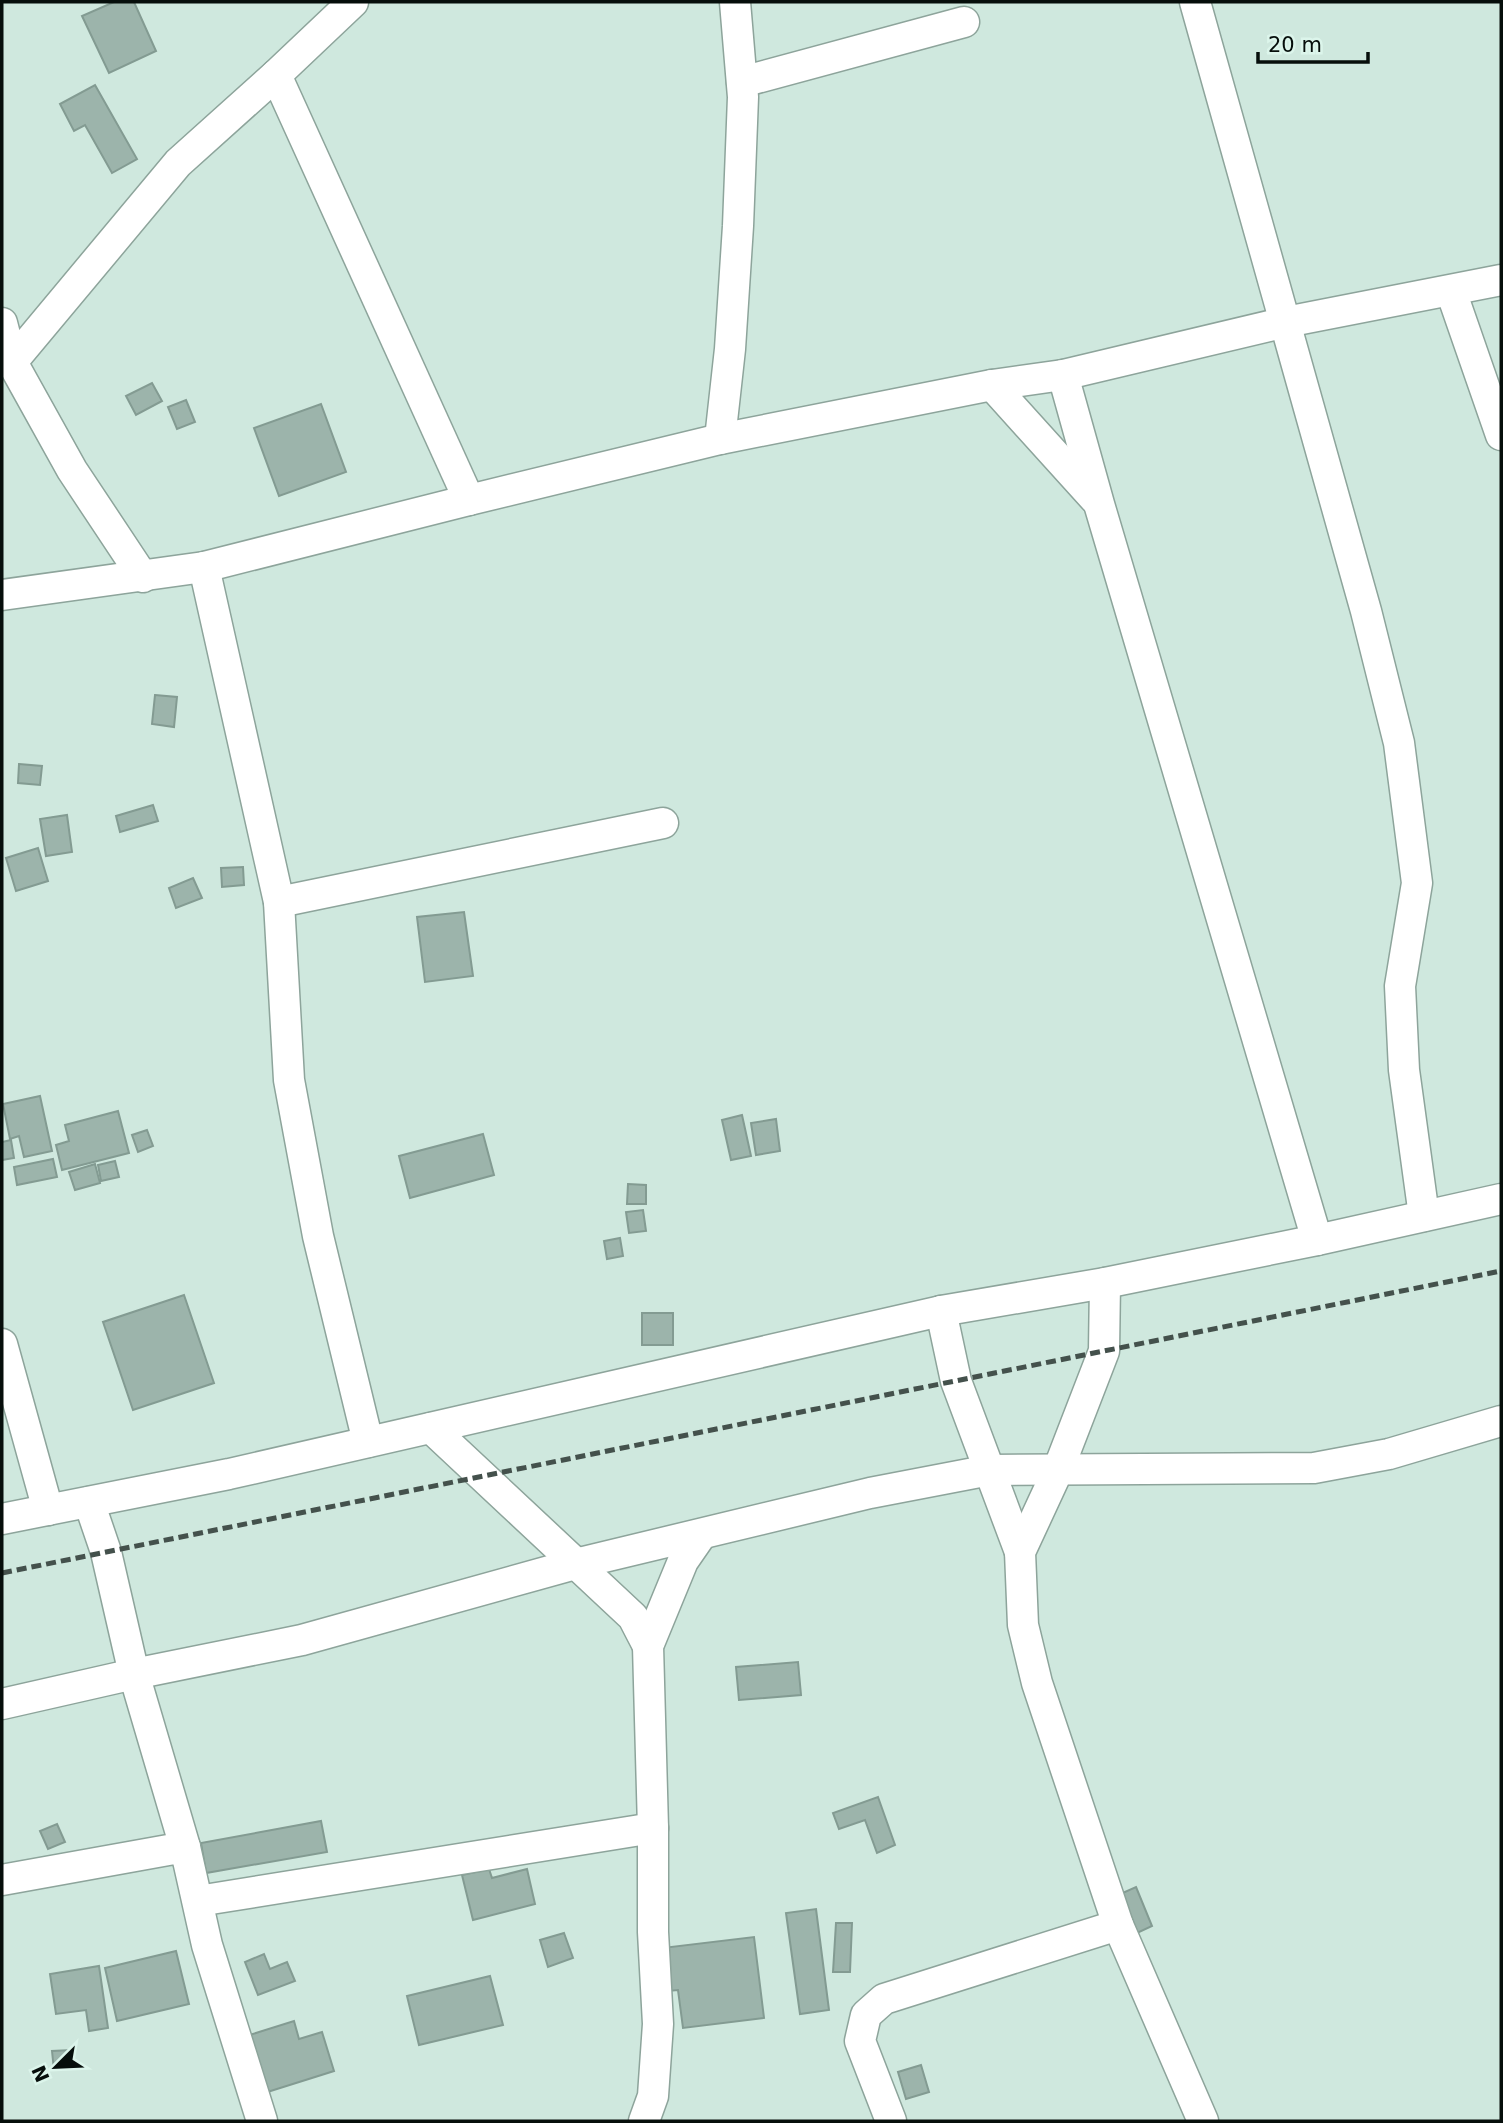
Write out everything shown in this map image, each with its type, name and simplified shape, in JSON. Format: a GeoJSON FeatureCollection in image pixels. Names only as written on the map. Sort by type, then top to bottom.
{"type":"FeatureCollection","features":[{"type":"Feature","properties":{"kind":"street"},"geometry":{"type":"LineString","coordinates":[[12,362],[178,163],[353,2]]}},
{"type":"Feature","properties":{"kind":"street"},"geometry":{"type":"LineString","coordinates":[[720,439],[730,349],[738,226],[742,82],[735,2]]}},
{"type":"Feature","properties":{"kind":"street"},"geometry":{"type":"LineString","coordinates":[[1195,2],[1366,611],[1399,743],[1417,883],[1400,986],[1405,1070],[1424,1216]]}},
{"type":"Feature","properties":{"kind":"street"},"geometry":{"type":"LineString","coordinates":[[742,82],[964,22]]}},
{"type":"Feature","properties":{"kind":"street"},"geometry":{"type":"LineString","coordinates":[[276,75],[469,499]]}},
{"type":"Feature","properties":{"kind":"street"},"geometry":{"type":"LineString","coordinates":[[2,596],[204,567],[469,499],[720,439],[992,385],[1063,375],[1286,322],[1501,280]]}},
{"type":"Feature","properties":{"kind":"street"},"geometry":{"type":"LineString","coordinates":[[1451,291],[1501,435]]}},
{"type":"Feature","properties":{"kind":"street"},"geometry":{"type":"LineString","coordinates":[[2,323],[12,362],[72,470],[143,576]]}},
{"type":"Feature","properties":{"kind":"street"},"geometry":{"type":"LineString","coordinates":[[1063,375],[1317,1240]]}},
{"type":"Feature","properties":{"kind":"street"},"geometry":{"type":"LineString","coordinates":[[992,385],[1099,504]]}},
{"type":"Feature","properties":{"kind":"street"},"geometry":{"type":"LineString","coordinates":[[204,567],[279,902],[289,1080],[318,1236],[368,1442]]}},
{"type":"Feature","properties":{"kind":"street"},"geometry":{"type":"LineString","coordinates":[[279,902],[663,823]]}},
{"type":"Feature","properties":{"kind":"street"},"geometry":{"type":"LineString","coordinates":[[2,1519],[229,1474],[941,1311],[1105,1283],[1501,1199]]}},
{"type":"Feature","properties":{"kind":"street"},"geometry":{"type":"LineString","coordinates":[[1020,1552],[1058,1470],[1104,1351],[1105,1283]]}},
{"type":"Feature","properties":{"kind":"street"},"geometry":{"type":"LineString","coordinates":[[941,1311],[956,1381],[1020,1552],[1023,1625],[1037,1683],[1118,1925],[1203,2121]]}},
{"type":"Feature","properties":{"kind":"street"},"geometry":{"type":"LineString","coordinates":[[2,1344],[48,1510]]}},
{"type":"Feature","properties":{"kind":"street"},"geometry":{"type":"LineString","coordinates":[[2,1704],[302,1640],[575,1564],[870,1493],[990,1470],[1314,1468],[1389,1454],[1501,1421]]}},
{"type":"Feature","properties":{"kind":"street"},"geometry":{"type":"LineString","coordinates":[[430,1428],[633,1617],[648,1646]]}},
{"type":"Feature","properties":{"kind":"street"},"geometry":{"type":"LineString","coordinates":[[89,1502],[106,1552],[134,1674],[185,1847],[207,1945],[262,2121]]}},
{"type":"Feature","properties":{"kind":"street"},"geometry":{"type":"LineString","coordinates":[[644,2121],[653,2096],[658,2024],[653,1932],[648,1646],[683,1561],[701,1535]]}},
{"type":"Feature","properties":{"kind":"street"},"geometry":{"type":"LineString","coordinates":[[198,1901],[653,1828]]}},
{"type":"Feature","properties":{"kind":"street"},"geometry":{"type":"LineString","coordinates":[[2,1880],[185,1847]]}},
{"type":"Feature","properties":{"kind":"street"},"geometry":{"type":"LineString","coordinates":[[891,2121],[860,2041],[866,2015],[884,1999],[1118,1925]]}},
{"type":"Feature","properties":{"kind":"building"},"geometry":{"type":"Polygon","coordinates":[[[114,2],[134,2],[156,51],[109,73],[82,16],[114,2]]]}},
{"type":"Feature","properties":{"kind":"building"},"geometry":{"type":"Polygon","coordinates":[[[95,85],[137,159],[112,173],[85,125],[74,131],[60,104],[95,85]]]}},
{"type":"Feature","properties":{"kind":"building"},"geometry":{"type":"Polygon","coordinates":[[[152,383],[162,401],[136,415],[126,396],[152,383]]]}},
{"type":"Feature","properties":{"kind":"building"},"geometry":{"type":"Polygon","coordinates":[[[186,400],[195,422],[177,429],[168,407],[186,400]]]}},
{"type":"Feature","properties":{"kind":"building"},"geometry":{"type":"Polygon","coordinates":[[[321,404],[346,472],[279,496],[254,428],[321,404]]]}},
{"type":"Feature","properties":{"kind":"building"},"geometry":{"type":"Polygon","coordinates":[[[155,695],[177,697],[174,727],[152,724],[155,695]]]}},
{"type":"Feature","properties":{"kind":"building"},"geometry":{"type":"Polygon","coordinates":[[[19,764],[42,766],[40,785],[18,783],[19,764]]]}},
{"type":"Feature","properties":{"kind":"building"},"geometry":{"type":"Polygon","coordinates":[[[153,805],[158,821],[120,832],[116,816],[153,805]]]}},
{"type":"Feature","properties":{"kind":"building"},"geometry":{"type":"Polygon","coordinates":[[[67,815],[72,852],[46,856],[40,819],[67,815]]]}},
{"type":"Feature","properties":{"kind":"building"},"geometry":{"type":"Polygon","coordinates":[[[38,848],[48,881],[16,891],[6,858],[38,848]]]}},
{"type":"Feature","properties":{"kind":"building"},"geometry":{"type":"Polygon","coordinates":[[[243,867],[244,885],[222,887],[221,868],[243,867]]]}},
{"type":"Feature","properties":{"kind":"building"},"geometry":{"type":"Polygon","coordinates":[[[193,878],[202,898],[176,908],[169,888],[193,878]]]}},
{"type":"Feature","properties":{"kind":"building"},"geometry":{"type":"Polygon","coordinates":[[[464,912],[473,976],[425,982],[417,917],[464,912]]]}},
{"type":"Feature","properties":{"kind":"building"},"geometry":{"type":"Polygon","coordinates":[[[40,1096],[52,1151],[24,1157],[19,1136],[10,1139],[3,1104],[40,1096]]]}},
{"type":"Feature","properties":{"kind":"building"},"geometry":{"type":"Polygon","coordinates":[[[118,1111],[129,1153],[62,1170],[56,1145],[69,1141],[65,1125],[118,1111]]]}},
{"type":"Feature","properties":{"kind":"building"},"geometry":{"type":"Polygon","coordinates":[[[742,1115],[751,1156],[731,1160],[722,1120],[742,1115]]]}},
{"type":"Feature","properties":{"kind":"building"},"geometry":{"type":"Polygon","coordinates":[[[776,1119],[780,1151],[756,1155],[751,1123],[776,1119]]]}},
{"type":"Feature","properties":{"kind":"building"},"geometry":{"type":"Polygon","coordinates":[[[147,1130],[153,1146],[138,1152],[132,1135],[147,1130]]]}},
{"type":"Feature","properties":{"kind":"building"},"geometry":{"type":"Polygon","coordinates":[[[483,1134],[494,1175],[410,1198],[399,1156],[483,1134]]]}},
{"type":"Feature","properties":{"kind":"building"},"geometry":{"type":"Polygon","coordinates":[[[11,1140],[14,1158],[2,1160],[2,1142],[11,1140]]]}},
{"type":"Feature","properties":{"kind":"building"},"geometry":{"type":"Polygon","coordinates":[[[53,1159],[57,1177],[17,1185],[14,1167],[53,1159]]]}},
{"type":"Feature","properties":{"kind":"building"},"geometry":{"type":"Polygon","coordinates":[[[115,1161],[119,1177],[101,1181],[98,1165],[115,1161]]]}},
{"type":"Feature","properties":{"kind":"building"},"geometry":{"type":"Polygon","coordinates":[[[95,1164],[100,1183],[75,1190],[69,1172],[95,1164]]]}},
{"type":"Feature","properties":{"kind":"building"},"geometry":{"type":"Polygon","coordinates":[[[628,1184],[646,1185],[646,1204],[627,1204],[628,1184]]]}},
{"type":"Feature","properties":{"kind":"building"},"geometry":{"type":"Polygon","coordinates":[[[643,1210],[646,1231],[629,1233],[626,1212],[643,1210]]]}},
{"type":"Feature","properties":{"kind":"building"},"geometry":{"type":"Polygon","coordinates":[[[620,1238],[623,1256],[607,1259],[604,1241],[620,1238]]]}},
{"type":"Feature","properties":{"kind":"building"},"geometry":{"type":"Polygon","coordinates":[[[184,1295],[214,1383],[133,1410],[103,1322],[184,1295]]]}},
{"type":"Feature","properties":{"kind":"building"},"geometry":{"type":"Polygon","coordinates":[[[642,1313],[673,1313],[673,1345],[642,1345],[642,1313]]]}},
{"type":"Feature","properties":{"kind":"building"},"geometry":{"type":"Polygon","coordinates":[[[798,1662],[801,1695],[739,1700],[736,1667],[798,1662]]]}},
{"type":"Feature","properties":{"kind":"building"},"geometry":{"type":"Polygon","coordinates":[[[878,1797],[895,1845],[877,1853],[865,1820],[839,1829],[833,1813],[878,1797]]]}},
{"type":"Feature","properties":{"kind":"building"},"geometry":{"type":"Polygon","coordinates":[[[321,1821],[327,1852],[206,1873],[201,1843],[321,1821]]]}},
{"type":"Feature","properties":{"kind":"building"},"geometry":{"type":"Polygon","coordinates":[[[57,1824],[65,1842],[48,1849],[40,1831],[57,1824]]]}},
{"type":"Feature","properties":{"kind":"building"},"geometry":{"type":"Polygon","coordinates":[[[489,1869],[492,1878],[527,1869],[535,1904],[473,1920],[462,1875],[489,1869]]]}},
{"type":"Feature","properties":{"kind":"building"},"geometry":{"type":"Polygon","coordinates":[[[1136,1887],[1152,1926],[1135,1934],[1118,1895],[1136,1887]]]}},
{"type":"Feature","properties":{"kind":"building"},"geometry":{"type":"Polygon","coordinates":[[[816,1909],[829,2010],[800,2014],[786,1913],[816,1909]]]}},
{"type":"Feature","properties":{"kind":"building"},"geometry":{"type":"Polygon","coordinates":[[[836,1923],[852,1923],[850,1972],[833,1972],[836,1923]]]}},
{"type":"Feature","properties":{"kind":"building"},"geometry":{"type":"Polygon","coordinates":[[[564,1933],[573,1958],[548,1967],[540,1940],[564,1933]]]}},
{"type":"Feature","properties":{"kind":"building"},"geometry":{"type":"Polygon","coordinates":[[[754,1937],[764,2018],[683,2028],[678,1990],[668,1991],[662,1948],[754,1937]]]}},
{"type":"Feature","properties":{"kind":"building"},"geometry":{"type":"Polygon","coordinates":[[[176,1951],[189,2004],[117,2021],[105,1968],[176,1951]]]}},
{"type":"Feature","properties":{"kind":"building"},"geometry":{"type":"Polygon","coordinates":[[[264,1954],[270,1969],[287,1962],[295,1981],[258,1995],[245,1962],[264,1954]]]}},
{"type":"Feature","properties":{"kind":"building"},"geometry":{"type":"Polygon","coordinates":[[[99,1966],[108,2028],[89,2031],[86,2010],[56,2014],[50,1974],[99,1966]]]}},
{"type":"Feature","properties":{"kind":"building"},"geometry":{"type":"Polygon","coordinates":[[[490,1976],[503,2025],[419,2045],[407,1996],[490,1976]]]}},
{"type":"Feature","properties":{"kind":"building"},"geometry":{"type":"Polygon","coordinates":[[[294,2021],[299,2039],[322,2032],[334,2071],[258,2095],[240,2038],[294,2021]]]}},
{"type":"Feature","properties":{"kind":"building"},"geometry":{"type":"Polygon","coordinates":[[[72,2050],[74,2068],[54,2070],[52,2051],[72,2050]]]}},
{"type":"Feature","properties":{"kind":"building"},"geometry":{"type":"Polygon","coordinates":[[[921,2065],[929,2092],[906,2099],[898,2072],[921,2065]]]}},
{"type":"Feature","properties":{"kind":"railway"},"geometry":{"type":"LineString","coordinates":[[2,1573],[1501,1271]]}}]}
